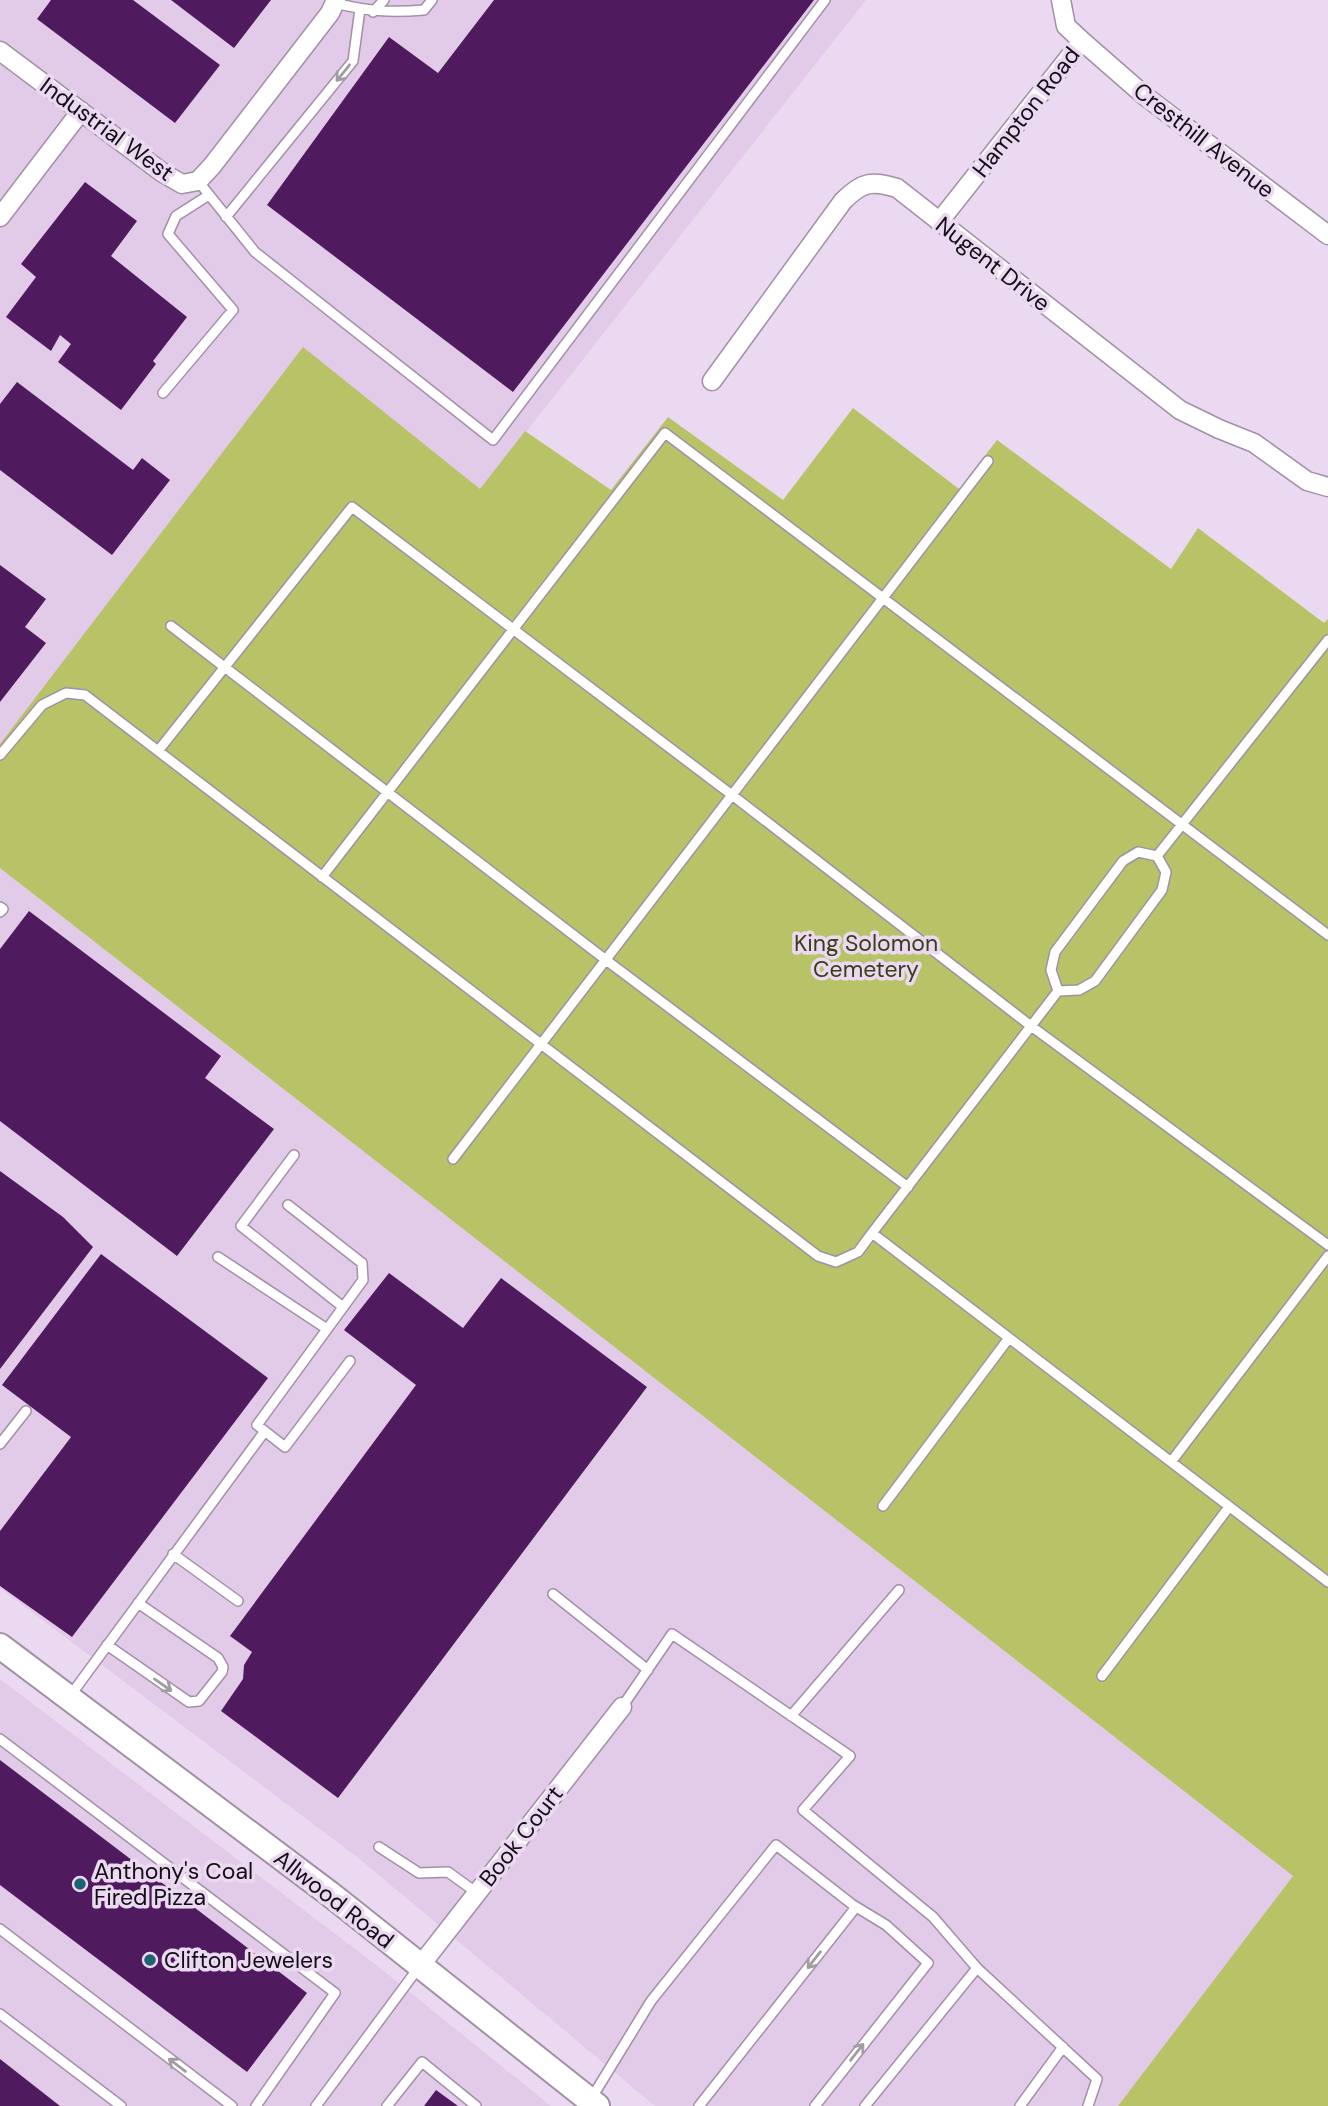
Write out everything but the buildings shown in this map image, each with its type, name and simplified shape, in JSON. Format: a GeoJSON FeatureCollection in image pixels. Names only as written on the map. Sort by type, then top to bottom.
{"type":"FeatureCollection","features":[{"type":"Feature","properties":{"kind":"main road","name":"Allwood Road"},"geometry":{"type":"LineString","coordinates":[[0,1646],[330,1894],[594,2103]]}},
{"type":"Feature","properties":{"kind":"street","name":"Hampton Road"},"geometry":{"type":"LineString","coordinates":[[939,222],[1082,41],[1066,26],[1061,0]]}},
{"type":"Feature","properties":{"kind":"street","name":"Industrial West"},"geometry":{"type":"LineString","coordinates":[[0,51],[182,184],[198,181],[214,164],[316,33],[335,2]]}},
{"type":"Feature","properties":{"kind":"street","name":"Cresthill Avenue"},"geometry":{"type":"LineString","coordinates":[[1082,41],[1145,96],[1328,235]]}},
{"type":"Feature","properties":{"kind":"street"},"geometry":{"type":"LineString","coordinates":[[0,217],[81,111]]}},
{"type":"Feature","properties":{"kind":"street","name":"Nugent Drive"},"geometry":{"type":"LineString","coordinates":[[712,381],[852,192],[863,184],[880,182],[897,188],[1180,410],[1254,443],[1307,481],[1328,487]]}},
{"type":"Feature","properties":{"kind":"street","name":"Book Court"},"geometry":{"type":"LineString","coordinates":[[420,1966],[622,1707]]}},
{"type":"Feature","properties":{"kind":"lane"},"geometry":{"type":"LineString","coordinates":[[373,12],[384,0]]}},
{"type":"Feature","properties":{"kind":"lane"},"geometry":{"type":"LineString","coordinates":[[335,2],[373,12],[424,10],[432,0]]}},
{"type":"Feature","properties":{"kind":"lane"},"geometry":{"type":"LineString","coordinates":[[198,181],[255,252],[493,440],[825,0]]}},
{"type":"Feature","properties":{"kind":"lane"},"geometry":{"type":"LineString","coordinates":[[226,217],[353,61],[360,9]]}},
{"type":"Feature","properties":{"kind":"lane"},"geometry":{"type":"LineString","coordinates":[[163,393],[233,310],[168,234],[176,216],[209,195]]}},
{"type":"Feature","properties":{"kind":"lane"},"geometry":{"type":"LineString","coordinates":[[322,877],[665,433],[1328,935]]}},
{"type":"Feature","properties":{"kind":"lane"},"geometry":{"type":"LineString","coordinates":[[453,1159],[988,461]]}},
{"type":"Feature","properties":{"kind":"lane"},"geometry":{"type":"LineString","coordinates":[[158,751],[352,506],[1031,1026],[1328,1245]]}},
{"type":"Feature","properties":{"kind":"lane"},"geometry":{"type":"LineString","coordinates":[[171,626],[606,960],[908,1187]]}},
{"type":"Feature","properties":{"kind":"lane"},"geometry":{"type":"LineString","coordinates":[[1157,856],[1328,640]]}},
{"type":"Feature","properties":{"kind":"lane"},"geometry":{"type":"LineString","coordinates":[[0,755],[43,705],[65,692],[85,695],[818,1256],[836,1262],[858,1252],[1058,991],[1079,990],[1095,981],[1162,890],[1166,872],[1157,856],[1138,852],[1123,861],[1055,952],[1051,970],[1058,991]]}},
{"type":"Feature","properties":{"kind":"lane"},"geometry":{"type":"LineString","coordinates":[[0,907],[3,909],[0,912]]}},
{"type":"Feature","properties":{"kind":"lane"},"geometry":{"type":"LineString","coordinates":[[294,1155],[241,1226],[343,1307]]}},
{"type":"Feature","properties":{"kind":"lane"},"geometry":{"type":"LineString","coordinates":[[288,1205],[362,1263],[363,1280],[257,1425],[285,1447],[351,1361]]}},
{"type":"Feature","properties":{"kind":"lane"},"geometry":{"type":"LineString","coordinates":[[872,1233],[1328,1582]]}},
{"type":"Feature","properties":{"kind":"lane"},"geometry":{"type":"LineString","coordinates":[[1171,1462],[1328,1256]]}},
{"type":"Feature","properties":{"kind":"lane"},"geometry":{"type":"LineString","coordinates":[[218,1257],[327,1329]]}},
{"type":"Feature","properties":{"kind":"lane"},"geometry":{"type":"LineString","coordinates":[[883,1506],[1009,1338]]}},
{"type":"Feature","properties":{"kind":"lane"},"geometry":{"type":"LineString","coordinates":[[0,1444],[26,1410]]}},
{"type":"Feature","properties":{"kind":"lane"},"geometry":{"type":"LineString","coordinates":[[68,1697],[265,1432]]}},
{"type":"Feature","properties":{"kind":"lane"},"geometry":{"type":"LineString","coordinates":[[1102,1676],[1229,1507]]}},
{"type":"Feature","properties":{"kind":"lane"},"geometry":{"type":"LineString","coordinates":[[173,1554],[238,1601]]}},
{"type":"Feature","properties":{"kind":"lane"},"geometry":{"type":"LineString","coordinates":[[791,1716],[900,1590]]}},
{"type":"Feature","properties":{"kind":"lane"},"geometry":{"type":"LineString","coordinates":[[553,1594],[648,1670]]}},
{"type":"Feature","properties":{"kind":"lane"},"geometry":{"type":"LineString","coordinates":[[107,1645],[189,1702],[199,1701],[222,1672],[222,1663],[218,1658],[138,1603]]}},
{"type":"Feature","properties":{"kind":"lane"},"geometry":{"type":"LineString","coordinates":[[622,1707],[672,1634],[850,1756],[803,1810],[933,1917],[977,1968],[1097,2079],[1088,2106]]}},
{"type":"Feature","properties":{"kind":"lane"},"geometry":{"type":"LineString","coordinates":[[0,1739],[335,1993],[256,2106]]}},
{"type":"Feature","properties":{"kind":"lane"},"geometry":{"type":"LineString","coordinates":[[594,2103],[651,2001],[776,1845],[856,1907],[886,1925],[928,1963],[815,2106]]}},
{"type":"Feature","properties":{"kind":"lane"},"geometry":{"type":"LineString","coordinates":[[379,1847],[419,1873],[448,1872],[477,1893]]}},
{"type":"Feature","properties":{"kind":"lane"},"geometry":{"type":"LineString","coordinates":[[702,2105],[856,1907]]}},
{"type":"Feature","properties":{"kind":"lane"},"geometry":{"type":"LineString","coordinates":[[0,1929],[232,2106]]}},
{"type":"Feature","properties":{"kind":"lane"},"geometry":{"type":"LineString","coordinates":[[316,2106],[420,1966]]}},
{"type":"Feature","properties":{"kind":"lane"},"geometry":{"type":"LineString","coordinates":[[865,2106],[977,1968]]}},
{"type":"Feature","properties":{"kind":"lane"},"geometry":{"type":"LineString","coordinates":[[0,2014],[121,2106]]}},
{"type":"Feature","properties":{"kind":"lane"},"geometry":{"type":"LineString","coordinates":[[1020,2106],[1063,2048]]}},
{"type":"Feature","properties":{"kind":"lane"},"geometry":{"type":"LineString","coordinates":[[387,2106],[422,2062],[476,2106]]}},
{"type":"Feature","properties":{"kind":"shaded area"},"geometry":{"type":"Polygon","coordinates":[[[0,0],[866,0],[481,489],[0,744],[0,0]]]}},
{"type":"Feature","properties":{"kind":"shaded area"},"geometry":{"type":"Polygon","coordinates":[[[0,868],[1293,1876],[1118,2106],[655,2106],[357,1857],[0,1588],[0,868]]]}},
{"type":"Feature","properties":{"kind":"shaded area"},"geometry":{"type":"Polygon","coordinates":[[[0,1679],[375,1964],[551,2106],[0,2106],[0,1679]]]}},
{"type":"Feature","properties":{"kind":"green space","name":"King Solomon Cemetery"},"geometry":{"type":"Polygon","coordinates":[[[303,347],[480,489],[525,431],[611,490],[668,417],[783,500],[853,408],[959,489],[997,440],[1171,569],[1198,528],[1324,623],[1328,619],[1328,2106],[1118,2106],[1293,1876],[0,868],[0,744],[303,347]]]}},
{"type":"Feature","properties":{"kind":"place","name":"Anthony's Coal Fired Pizza"},"geometry":{"type":"Point","coordinates":[80,1884]}},
{"type":"Feature","properties":{"kind":"place","name":"Clifton Jewelers"},"geometry":{"type":"Point","coordinates":[150,1960]}}]}
